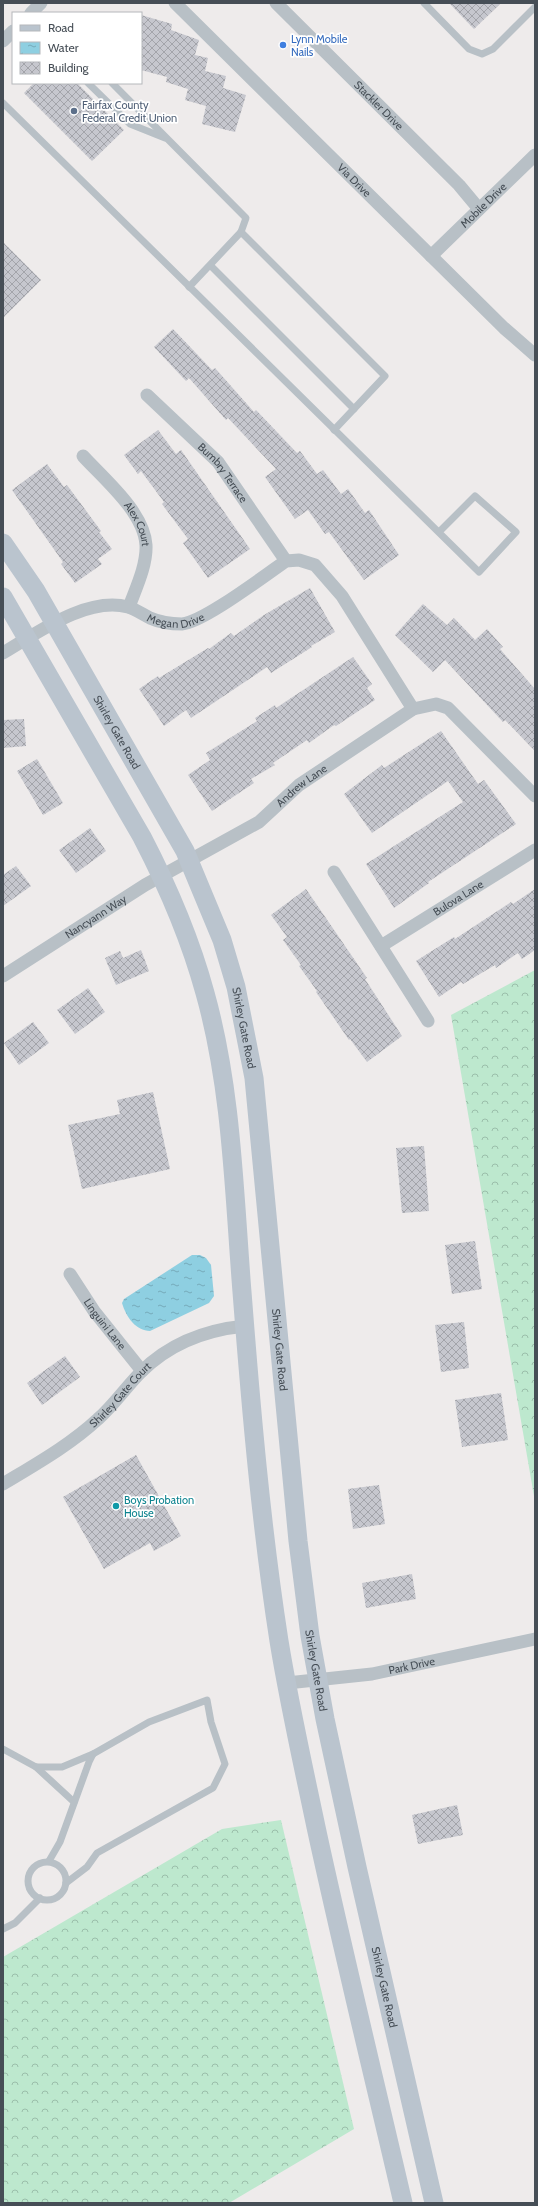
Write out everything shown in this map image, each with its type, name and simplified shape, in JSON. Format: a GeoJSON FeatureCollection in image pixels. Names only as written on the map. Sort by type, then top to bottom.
{"type":"FeatureCollection","features":[{"type":"Feature","properties":{"kind":"main road","name":"Shirley Gate Road"},"geometry":{"type":"LineString","coordinates":[[3,543],[36,591],[170,822],[189,860],[222,940],[234,981],[254,1078],[298,1541],[318,1681],[357,1867],[434,2203]]}},
{"type":"Feature","properties":{"kind":"main road"},"geometry":{"type":"LineString","coordinates":[[3,597],[138,830],[162,875],[193,950],[206,995],[217,1042],[228,1127],[245,1326],[267,1545],[287,1683],[328,1881],[403,2203]]}},
{"type":"Feature","properties":{"kind":"street","name":"Via Drive"},"geometry":{"type":"LineString","coordinates":[[175,3],[504,328],[535,355]]}},
{"type":"Feature","properties":{"kind":"street","name":"Stackler Drive"},"geometry":{"type":"LineString","coordinates":[[276,3],[459,185],[479,209]]}},
{"type":"Feature","properties":{"kind":"street"},"geometry":{"type":"LineString","coordinates":[[3,41],[12,32]]}},
{"type":"Feature","properties":{"kind":"street","name":"Mobile Drive"},"geometry":{"type":"LineString","coordinates":[[432,256],[535,155]]}},
{"type":"Feature","properties":{"kind":"street","name":"Bumbry Terrace"},"geometry":{"type":"LineString","coordinates":[[148,395],[218,462],[286,561]]}},
{"type":"Feature","properties":{"kind":"street","name":"Alex Court"},"geometry":{"type":"LineString","coordinates":[[82,456],[125,502],[140,522],[146,545],[142,571],[129,607]]}},
{"type":"Feature","properties":{"kind":"street"},"geometry":{"type":"LineString","coordinates":[[286,561],[299,560],[315,565],[342,596],[413,710]]}},
{"type":"Feature","properties":{"kind":"street","name":"Megan Drive"},"geometry":{"type":"LineString","coordinates":[[3,653],[55,623],[100,605],[113,604],[129,607],[151,618],[183,624],[203,617],[286,561]]}},
{"type":"Feature","properties":{"kind":"street","name":"Andrew Lane"},"geometry":{"type":"LineString","coordinates":[[189,860],[259,822],[299,786],[413,710],[436,704],[448,708],[535,796]]}},
{"type":"Feature","properties":{"kind":"street","name":"Bulova Lane"},"geometry":{"type":"LineString","coordinates":[[381,946],[535,850]]}},
{"type":"Feature","properties":{"kind":"street","name":"Nancyann Way"},"geometry":{"type":"LineString","coordinates":[[3,976],[162,875],[189,860]]}},
{"type":"Feature","properties":{"kind":"street"},"geometry":{"type":"LineString","coordinates":[[334,872],[428,1021]]}},
{"type":"Feature","properties":{"kind":"street","name":"Linguini Lane"},"geometry":{"type":"LineString","coordinates":[[70,1274],[94,1312],[142,1372]]}},
{"type":"Feature","properties":{"kind":"street","name":"Shirley Gate Court"},"geometry":{"type":"LineString","coordinates":[[3,1484],[71,1442],[99,1419],[142,1372],[160,1356],[191,1338],[211,1330],[245,1326]]}},
{"type":"Feature","properties":{"kind":"street","name":"Park Drive"},"geometry":{"type":"LineString","coordinates":[[287,1683],[318,1681],[372,1674],[419,1665],[535,1638]]}},
{"type":"Feature","properties":{"kind":"lane"},"geometry":{"type":"LineString","coordinates":[[424,3],[469,49],[482,54],[493,49],[535,7]]}},
{"type":"Feature","properties":{"kind":"lane"},"geometry":{"type":"LineString","coordinates":[[89,84],[130,124],[167,139]]}},
{"type":"Feature","properties":{"kind":"lane"},"geometry":{"type":"LineString","coordinates":[[113,84],[246,218],[241,232],[211,266],[189,287]]}},
{"type":"Feature","properties":{"kind":"lane"},"geometry":{"type":"LineString","coordinates":[[3,102],[479,572],[516,532],[475,496],[440,532]]}},
{"type":"Feature","properties":{"kind":"lane"},"geometry":{"type":"LineString","coordinates":[[241,232],[385,376],[334,430]]}},
{"type":"Feature","properties":{"kind":"lane"},"geometry":{"type":"LineString","coordinates":[[211,266],[354,409]]}},
{"type":"Feature","properties":{"kind":"lane"},"geometry":{"type":"LineString","coordinates":[[36,1767],[62,1767],[93,1754],[149,1722],[207,1700],[211,1722],[225,1764],[213,1788],[97,1854],[87,1867],[66,1883],[62,1892],[54,1898],[44,1900],[35,1896],[29,1888],[27,1878],[31,1869],[39,1863],[49,1862],[58,1865],[62,1869],[66,1883]]}},
{"type":"Feature","properties":{"kind":"lane"},"geometry":{"type":"LineString","coordinates":[[3,1749],[36,1767],[74,1802]]}},
{"type":"Feature","properties":{"kind":"lane"},"geometry":{"type":"LineString","coordinates":[[49,1862],[60,1842],[93,1754]]}},
{"type":"Feature","properties":{"kind":"lane"},"geometry":{"type":"LineString","coordinates":[[3,1929],[15,1923],[40,1898]]}},
{"type":"Feature","properties":{"kind":"green space"},"geometry":{"type":"Polygon","coordinates":[[[535,970],[535,1502],[451,1015],[535,970]]]}},
{"type":"Feature","properties":{"kind":"green space"},"geometry":{"type":"Polygon","coordinates":[[[281,1820],[354,2129],[229,2203],[3,2203],[3,1957],[222,1829],[281,1820]]]}},
{"type":"Feature","properties":{"kind":"water"},"geometry":{"type":"Polygon","coordinates":[[[192,1255],[200,1255],[206,1258],[211,1265],[214,1296],[209,1303],[150,1331],[140,1329],[132,1322],[126,1313],[122,1303],[124,1299],[192,1255]]]}},
{"type":"Feature","properties":{"kind":"building"},"geometry":{"type":"Polygon","coordinates":[[[449,3],[501,3],[474,29],[449,3]]]}},
{"type":"Feature","properties":{"kind":"building"},"geometry":{"type":"Polygon","coordinates":[[[142,15],[172,24],[171,30],[199,40],[195,55],[208,58],[205,71],[226,76],[223,88],[246,95],[235,132],[202,124],[206,106],[185,100],[188,89],[166,82],[167,77],[142,70],[142,15]]]}},
{"type":"Feature","properties":{"kind":"building","name":"Fairfax County Federal Credit Union"},"geometry":{"type":"Polygon","coordinates":[[[33,84],[78,84],[124,130],[92,161],[24,93],[33,84]]]}},
{"type":"Feature","properties":{"kind":"building"},"geometry":{"type":"Polygon","coordinates":[[[3,242],[41,280],[3,318],[3,242]]]}},
{"type":"Feature","properties":{"kind":"building"},"geometry":{"type":"Polygon","coordinates":[[[173,329],[212,370],[215,368],[254,412],[256,410],[297,453],[300,451],[317,474],[323,470],[341,494],[348,489],[365,513],[369,510],[399,555],[364,580],[329,532],[325,534],[308,510],[295,519],[265,477],[276,469],[228,418],[226,420],[189,378],[186,381],[154,347],[173,329]]]}},
{"type":"Feature","properties":{"kind":"building"},"geometry":{"type":"Polygon","coordinates":[[[158,430],[176,454],[181,450],[250,549],[208,578],[183,543],[188,539],[162,504],[164,502],[141,471],[138,474],[124,455],[158,430]]]}},
{"type":"Feature","properties":{"kind":"building"},"geometry":{"type":"Polygon","coordinates":[[[47,464],[64,487],[67,485],[101,531],[99,532],[112,549],[98,559],[102,564],[75,583],[61,564],[63,562],[12,490],[47,464]]]}},
{"type":"Feature","properties":{"kind":"building"},"geometry":{"type":"Polygon","coordinates":[[[310,588],[335,632],[271,673],[267,667],[191,718],[186,710],[164,726],[139,689],[158,676],[159,678],[208,648],[209,649],[231,633],[234,636],[264,615],[310,588]]]}},
{"type":"Feature","properties":{"kind":"building"},"geometry":{"type":"Polygon","coordinates":[[[423,604],[447,625],[454,618],[475,640],[487,629],[503,647],[500,649],[535,689],[535,751],[505,720],[503,722],[445,660],[433,672],[395,635],[423,604]]]}},
{"type":"Feature","properties":{"kind":"building"},"geometry":{"type":"Polygon","coordinates":[[[353,657],[372,684],[367,688],[375,700],[336,726],[334,725],[309,743],[307,740],[273,763],[275,765],[251,779],[254,783],[212,811],[188,775],[210,760],[206,753],[257,721],[255,718],[275,705],[276,708],[353,657]]]}},
{"type":"Feature","properties":{"kind":"building"},"geometry":{"type":"Polygon","coordinates":[[[24,719],[26,746],[3,748],[3,720],[24,719]]]}},
{"type":"Feature","properties":{"kind":"building"},"geometry":{"type":"Polygon","coordinates":[[[441,731],[478,784],[484,780],[516,824],[428,882],[429,883],[394,908],[366,864],[463,802],[448,781],[372,833],[344,794],[382,765],[384,768],[441,731]]]}},
{"type":"Feature","properties":{"kind":"building"},"geometry":{"type":"Polygon","coordinates":[[[37,759],[63,803],[43,815],[17,771],[37,759]]]}},
{"type":"Feature","properties":{"kind":"building"},"geometry":{"type":"Polygon","coordinates":[[[90,828],[106,851],[76,873],[59,850],[90,828]]]}},
{"type":"Feature","properties":{"kind":"building"},"geometry":{"type":"Polygon","coordinates":[[[16,866],[31,886],[3,906],[3,875],[16,866]]]}},
{"type":"Feature","properties":{"kind":"building"},"geometry":{"type":"Polygon","coordinates":[[[306,889],[367,978],[365,979],[402,1036],[367,1062],[350,1039],[349,1040],[299,966],[301,965],[283,940],[287,937],[271,915],[306,889]]]}},
{"type":"Feature","properties":{"kind":"building"},"geometry":{"type":"Polygon","coordinates":[[[535,889],[535,950],[522,959],[518,953],[496,968],[495,965],[463,984],[461,982],[439,997],[416,961],[454,937],[455,939],[511,902],[513,904],[535,889]]]}},
{"type":"Feature","properties":{"kind":"building"},"geometry":{"type":"Polygon","coordinates":[[[141,950],[149,971],[116,985],[105,958],[120,951],[123,958],[141,950]]]}},
{"type":"Feature","properties":{"kind":"building"},"geometry":{"type":"Polygon","coordinates":[[[88,988],[105,1012],[75,1034],[57,1010],[88,988]]]}},
{"type":"Feature","properties":{"kind":"building"},"geometry":{"type":"Polygon","coordinates":[[[33,1022],[49,1043],[19,1065],[4,1043],[33,1022]]]}},
{"type":"Feature","properties":{"kind":"building"},"geometry":{"type":"Polygon","coordinates":[[[153,1092],[170,1169],[82,1189],[68,1125],[120,1114],[117,1100],[153,1092]]]}},
{"type":"Feature","properties":{"kind":"building"},"geometry":{"type":"Polygon","coordinates":[[[424,1146],[429,1211],[402,1213],[396,1148],[424,1146]]]}},
{"type":"Feature","properties":{"kind":"building"},"geometry":{"type":"Polygon","coordinates":[[[475,1241],[482,1289],[452,1294],[445,1245],[475,1241]]]}},
{"type":"Feature","properties":{"kind":"building"},"geometry":{"type":"Polygon","coordinates":[[[464,1322],[469,1368],[441,1372],[435,1325],[464,1322]]]}},
{"type":"Feature","properties":{"kind":"building"},"geometry":{"type":"Polygon","coordinates":[[[65,1356],[80,1377],[42,1405],[27,1383],[65,1356]]]}},
{"type":"Feature","properties":{"kind":"building"},"geometry":{"type":"Polygon","coordinates":[[[501,1393],[508,1440],[462,1447],[455,1400],[501,1393]]]}},
{"type":"Feature","properties":{"kind":"building","name":"Boys Probation House"},"geometry":{"type":"Polygon","coordinates":[[[136,1455],[181,1536],[154,1551],[150,1543],[104,1569],[63,1497],[136,1455]]]}},
{"type":"Feature","properties":{"kind":"building"},"geometry":{"type":"Polygon","coordinates":[[[379,1485],[385,1524],[353,1529],[348,1489],[379,1485]]]}},
{"type":"Feature","properties":{"kind":"building"},"geometry":{"type":"Polygon","coordinates":[[[412,1574],[416,1599],[366,1608],[362,1583],[412,1574]]]}},
{"type":"Feature","properties":{"kind":"building"},"geometry":{"type":"Polygon","coordinates":[[[457,1805],[463,1835],[418,1844],[412,1815],[457,1805]]]}},
{"type":"Feature","properties":{"kind":"place","name":"Lynn Mobile Nails"},"geometry":{"type":"Point","coordinates":[283,45]}},
{"type":"Feature","properties":{"kind":"place","name":"Fairfax County Federal Credit Union"},"geometry":{"type":"Point","coordinates":[74,111]}},
{"type":"Feature","properties":{"kind":"place","name":"Boys Probation House"},"geometry":{"type":"Point","coordinates":[116,1506]}}]}
